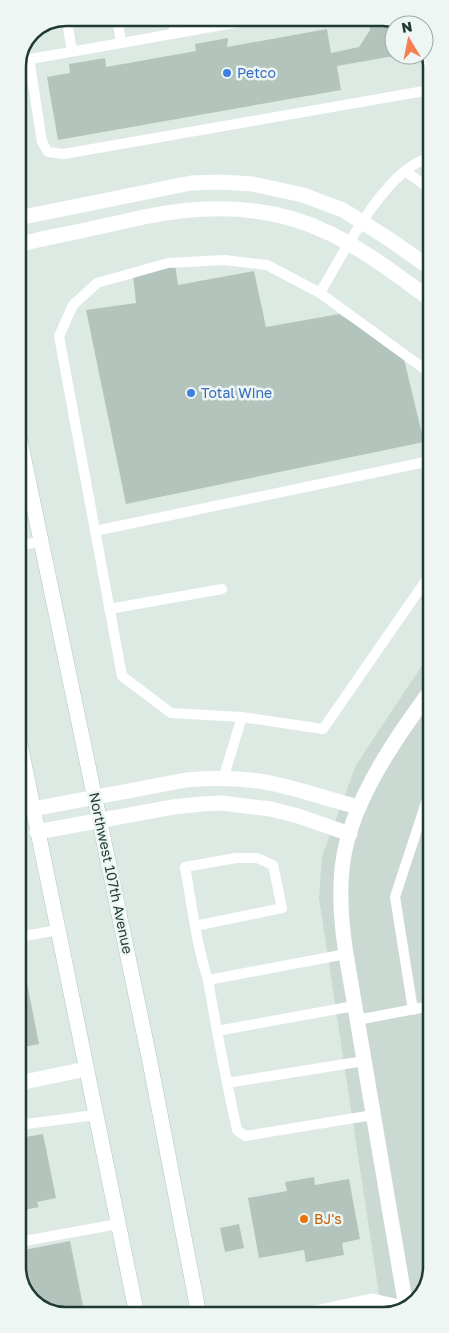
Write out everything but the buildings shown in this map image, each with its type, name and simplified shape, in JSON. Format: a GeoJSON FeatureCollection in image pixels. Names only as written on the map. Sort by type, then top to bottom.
{"type":"FeatureCollection","features":[{"type":"Feature","properties":{"kind":"street"},"geometry":{"type":"LineString","coordinates":[[26,216],[191,184],[220,182],[253,184],[295,193],[335,207],[362,222],[423,263]]}},
{"type":"Feature","properties":{"kind":"street"},"geometry":{"type":"LineString","coordinates":[[26,242],[186,210],[230,208],[278,214],[320,229],[349,244],[423,294]]}},
{"type":"Feature","properties":{"kind":"street","name":"Northwest 107th Avenue"},"geometry":{"type":"LineString","coordinates":[[26,470],[150,1062],[197,1307]]}},
{"type":"Feature","properties":{"kind":"street"},"geometry":{"type":"LineString","coordinates":[[404,1301],[342,929],[341,888],[344,852],[359,807],[388,754],[423,711]]}},
{"type":"Feature","properties":{"kind":"street"},"geometry":{"type":"LineString","coordinates":[[33,809],[186,780],[223,779],[240,779],[273,784],[359,807]]}},
{"type":"Feature","properties":{"kind":"street"},"geometry":{"type":"LineString","coordinates":[[26,793],[33,809],[135,1307]]}},
{"type":"Feature","properties":{"kind":"street"},"geometry":{"type":"LineString","coordinates":[[37,832],[182,806],[221,804],[271,809],[350,834]]}},
{"type":"Feature","properties":{"kind":"street"},"geometry":{"type":"LineString","coordinates":[[26,1082],[86,1069]]}},
{"type":"Feature","properties":{"kind":"street"},"geometry":{"type":"LineString","coordinates":[[346,1307],[372,1302],[391,1305]]}},
{"type":"Feature","properties":{"kind":"lane"},"geometry":{"type":"LineString","coordinates":[[68,26],[72,50]]}},
{"type":"Feature","properties":{"kind":"lane"},"geometry":{"type":"LineString","coordinates":[[118,26],[121,42]]}},
{"type":"Feature","properties":{"kind":"lane"},"geometry":{"type":"LineString","coordinates":[[174,26],[175,33]]}},
{"type":"Feature","properties":{"kind":"lane"},"geometry":{"type":"LineString","coordinates":[[27,58],[216,26]]}},
{"type":"Feature","properties":{"kind":"lane"},"geometry":{"type":"LineString","coordinates":[[26,76],[42,142],[48,152],[64,154],[423,91]]}},
{"type":"Feature","properties":{"kind":"lane"},"geometry":{"type":"LineString","coordinates":[[320,293],[362,222],[391,184],[405,171],[423,160]]}},
{"type":"Feature","properties":{"kind":"lane"},"geometry":{"type":"LineString","coordinates":[[405,171],[423,184]]}},
{"type":"Feature","properties":{"kind":"lane"},"geometry":{"type":"LineString","coordinates":[[423,368],[320,293],[267,265],[224,260],[168,263],[97,282],[73,305],[59,336],[122,676],[170,713],[242,717],[323,728],[423,590]]}},
{"type":"Feature","properties":{"kind":"lane"},"geometry":{"type":"LineString","coordinates":[[95,531],[423,462]]}},
{"type":"Feature","properties":{"kind":"lane"},"geometry":{"type":"LineString","coordinates":[[26,544],[41,542]]}},
{"type":"Feature","properties":{"kind":"lane"},"geometry":{"type":"LineString","coordinates":[[109,609],[222,589]]}},
{"type":"Feature","properties":{"kind":"lane"},"geometry":{"type":"LineString","coordinates":[[223,779],[242,717]]}},
{"type":"Feature","properties":{"kind":"lane"},"geometry":{"type":"LineString","coordinates":[[413,1010],[395,897],[423,811]]}},
{"type":"Feature","properties":{"kind":"lane"},"geometry":{"type":"LineString","coordinates":[[195,926],[282,908],[273,865],[256,858],[236,858],[185,867],[195,926],[201,959],[208,980],[237,1130],[245,1136],[373,1115]]}},
{"type":"Feature","properties":{"kind":"lane"},"geometry":{"type":"LineString","coordinates":[[26,936],[58,930]]}},
{"type":"Feature","properties":{"kind":"lane"},"geometry":{"type":"LineString","coordinates":[[208,980],[346,954]]}},
{"type":"Feature","properties":{"kind":"lane"},"geometry":{"type":"LineString","coordinates":[[217,1032],[356,1013],[423,1008]]}},
{"type":"Feature","properties":{"kind":"lane"},"geometry":{"type":"LineString","coordinates":[[227,1083],[364,1061]]}},
{"type":"Feature","properties":{"kind":"lane"},"geometry":{"type":"LineString","coordinates":[[26,1124],[95,1115]]}},
{"type":"Feature","properties":{"kind":"lane"},"geometry":{"type":"LineString","coordinates":[[26,1241],[118,1224]]}},
{"type":"Feature","properties":{"kind":"shaded area"},"geometry":{"type":"Polygon","coordinates":[[[423,664],[423,1267],[419,1285],[409,1297],[401,1303],[383,1307],[381,1307],[319,898],[322,856],[356,765],[423,664]]]}},
{"type":"Feature","properties":{"kind":"place","name":"Petco"},"geometry":{"type":"Point","coordinates":[227,73]}},
{"type":"Feature","properties":{"kind":"place","name":"Total Wine"},"geometry":{"type":"Point","coordinates":[191,393]}},
{"type":"Feature","properties":{"kind":"place","name":"BJ's"},"geometry":{"type":"Point","coordinates":[304,1219]}}]}
